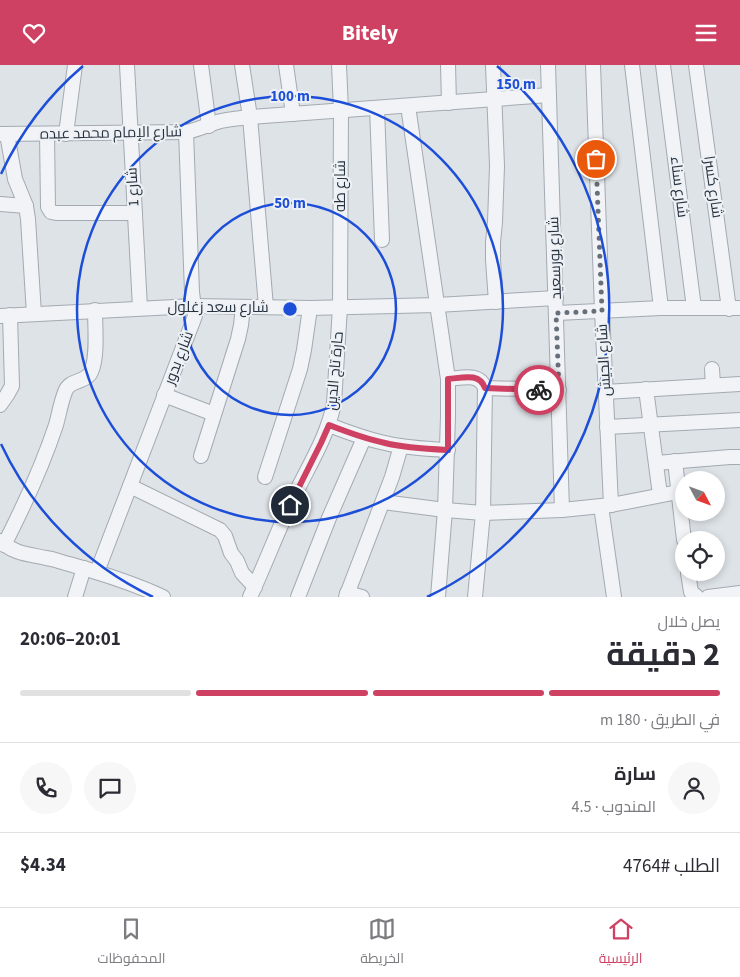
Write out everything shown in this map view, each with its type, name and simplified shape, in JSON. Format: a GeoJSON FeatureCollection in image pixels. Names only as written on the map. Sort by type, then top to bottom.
{"type":"FeatureCollection","features":[{"type":"Feature","properties":{"kind":"street"},"geometry":{"type":"LineString","coordinates":[[66,134],[75,65]]}},
{"type":"Feature","properties":{"kind":"street","name":"شارع 1"},"geometry":{"type":"LineString","coordinates":[[127,65],[140,308]]}},
{"type":"Feature","properties":{"kind":"street"},"geometry":{"type":"LineString","coordinates":[[201,65],[208,126]]}},
{"type":"Feature","properties":{"kind":"street"},"geometry":{"type":"LineString","coordinates":[[242,65],[250,117],[266,307]]}},
{"type":"Feature","properties":{"kind":"street"},"geometry":{"type":"LineString","coordinates":[[286,65],[293,114]]}},
{"type":"Feature","properties":{"kind":"street","name":"شارع طه"},"geometry":{"type":"LineString","coordinates":[[339,65],[340,307]]}},
{"type":"Feature","properties":{"kind":"street"},"geometry":{"type":"LineString","coordinates":[[448,65],[449,103]]}},
{"type":"Feature","properties":{"kind":"street"},"geometry":{"type":"LineString","coordinates":[[493,65],[496,166],[493,260],[496,302]]}},
{"type":"Feature","properties":{"kind":"street","name":"شارع بورسعيد"},"geometry":{"type":"LineString","coordinates":[[548,65],[562,510]]}},
{"type":"Feature","properties":{"kind":"street","name":"شارع الجيش"},"geometry":{"type":"LineString","coordinates":[[593,65],[607,427],[606,506],[614,597]]}},
{"type":"Feature","properties":{"kind":"street"},"geometry":{"type":"LineString","coordinates":[[632,65],[661,308]]}},
{"type":"Feature","properties":{"kind":"street","name":"شارع سناء"},"geometry":{"type":"LineString","coordinates":[[663,65],[694,309]]}},
{"type":"Feature","properties":{"kind":"street","name":"شارع كسرا"},"geometry":{"type":"LineString","coordinates":[[696,65],[734,308]]}},
{"type":"Feature","properties":{"kind":"street","name":"شارع الإمام محمد عبده"},"geometry":{"type":"LineString","coordinates":[[4,134],[186,132],[230,119],[549,95]]}},
{"type":"Feature","properties":{"kind":"street"},"geometry":{"type":"LineString","coordinates":[[408,106],[448,379],[446,510],[438,597]]}},
{"type":"Feature","properties":{"kind":"street"},"geometry":{"type":"LineString","coordinates":[[377,108],[382,240]]}},
{"type":"Feature","properties":{"kind":"street","name":"شارع بدور"},"geometry":{"type":"LineString","coordinates":[[75,597],[91,570],[130,486],[194,321],[186,132]]}},
{"type":"Feature","properties":{"kind":"street"},"geometry":{"type":"LineString","coordinates":[[4,134],[15,179],[26,206],[34,314]]}},
{"type":"Feature","properties":{"kind":"street"},"geometry":{"type":"LineString","coordinates":[[47,134],[48,207],[51,212],[134,213]]}},
{"type":"Feature","properties":{"kind":"street"},"geometry":{"type":"LineString","coordinates":[[0,204],[26,206]]}},
{"type":"Feature","properties":{"kind":"street","name":"شارع سعد زغلول"},"geometry":{"type":"LineString","coordinates":[[5,316],[194,305],[310,308],[437,305],[556,298]]}},
{"type":"Feature","properties":{"kind":"street"},"geometry":{"type":"LineString","coordinates":[[201,456],[238,339],[243,307]]}},
{"type":"Feature","properties":{"kind":"street","name":"حارة تاج الدين"},"geometry":{"type":"LineString","coordinates":[[252,592],[290,505],[329,425],[335,392],[340,307]]}},
{"type":"Feature","properties":{"kind":"street"},"geometry":{"type":"LineString","coordinates":[[265,477],[300,369],[310,308]]}},
{"type":"Feature","properties":{"kind":"street"},"geometry":{"type":"LineString","coordinates":[[556,313],[661,308],[734,308]]}},
{"type":"Feature","properties":{"kind":"street"},"geometry":{"type":"LineString","coordinates":[[95,311],[94,356],[90,373],[66,389],[36,479],[22,511],[2,543],[22,554],[48,558],[91,570],[163,597]]}},
{"type":"Feature","properties":{"kind":"street"},"geometry":{"type":"LineString","coordinates":[[0,405],[12,386],[5,316]]}},
{"type":"Feature","properties":{"kind":"street"},"geometry":{"type":"LineString","coordinates":[[712,369],[714,385]]}},
{"type":"Feature","properties":{"kind":"street"},"geometry":{"type":"LineString","coordinates":[[448,379],[478,378],[483,382],[485,388],[483,513],[475,597]]}},
{"type":"Feature","properties":{"kind":"street"},"geometry":{"type":"LineString","coordinates":[[605,392],[740,384]]}},
{"type":"Feature","properties":{"kind":"street"},"geometry":{"type":"LineString","coordinates":[[485,388],[559,390]]}},
{"type":"Feature","properties":{"kind":"street"},"geometry":{"type":"LineString","coordinates":[[646,389],[660,495]]}},
{"type":"Feature","properties":{"kind":"street"},"geometry":{"type":"LineString","coordinates":[[164,395],[214,413]]}},
{"type":"Feature","properties":{"kind":"street"},"geometry":{"type":"LineString","coordinates":[[607,427],[740,420]]}},
{"type":"Feature","properties":{"kind":"street"},"geometry":{"type":"LineString","coordinates":[[329,425],[364,438],[401,447],[448,450]]}},
{"type":"Feature","properties":{"kind":"street"},"geometry":{"type":"LineString","coordinates":[[298,597],[328,518],[364,438]]}},
{"type":"Feature","properties":{"kind":"street"},"geometry":{"type":"LineString","coordinates":[[362,597],[346,595],[383,502],[401,447]]}},
{"type":"Feature","properties":{"kind":"street"},"geometry":{"type":"LineString","coordinates":[[656,463],[740,457]]}},
{"type":"Feature","properties":{"kind":"street"},"geometry":{"type":"LineString","coordinates":[[675,461],[676,471]]}},
{"type":"Feature","properties":{"kind":"street"},"geometry":{"type":"LineString","coordinates":[[130,486],[220,530],[225,536],[231,553],[252,592]]}},
{"type":"Feature","properties":{"kind":"street"},"geometry":{"type":"LineString","coordinates":[[383,502],[483,513],[606,506],[675,492]]}},
{"type":"Feature","properties":{"kind":"street"},"geometry":{"type":"LineString","coordinates":[[689,581],[690,592],[697,597]]}},
{"type":"Feature","properties":{"kind":"street"},"geometry":{"type":"LineString","coordinates":[[708,597],[740,593]]}},
{"type":"Feature","properties":{"kind":"way so far"},"geometry":{"type":"LineString","coordinates":[[539,390],[559,390],[556,313],[602,311],[596,159]]}},
{"type":"Feature","properties":{"kind":"route"},"geometry":{"type":"LineString","coordinates":[[290,505],[329,425],[360,437],[401,447],[448,450],[448,379],[472,377],[478,378],[483,382],[485,388],[539,390]]}}]}
